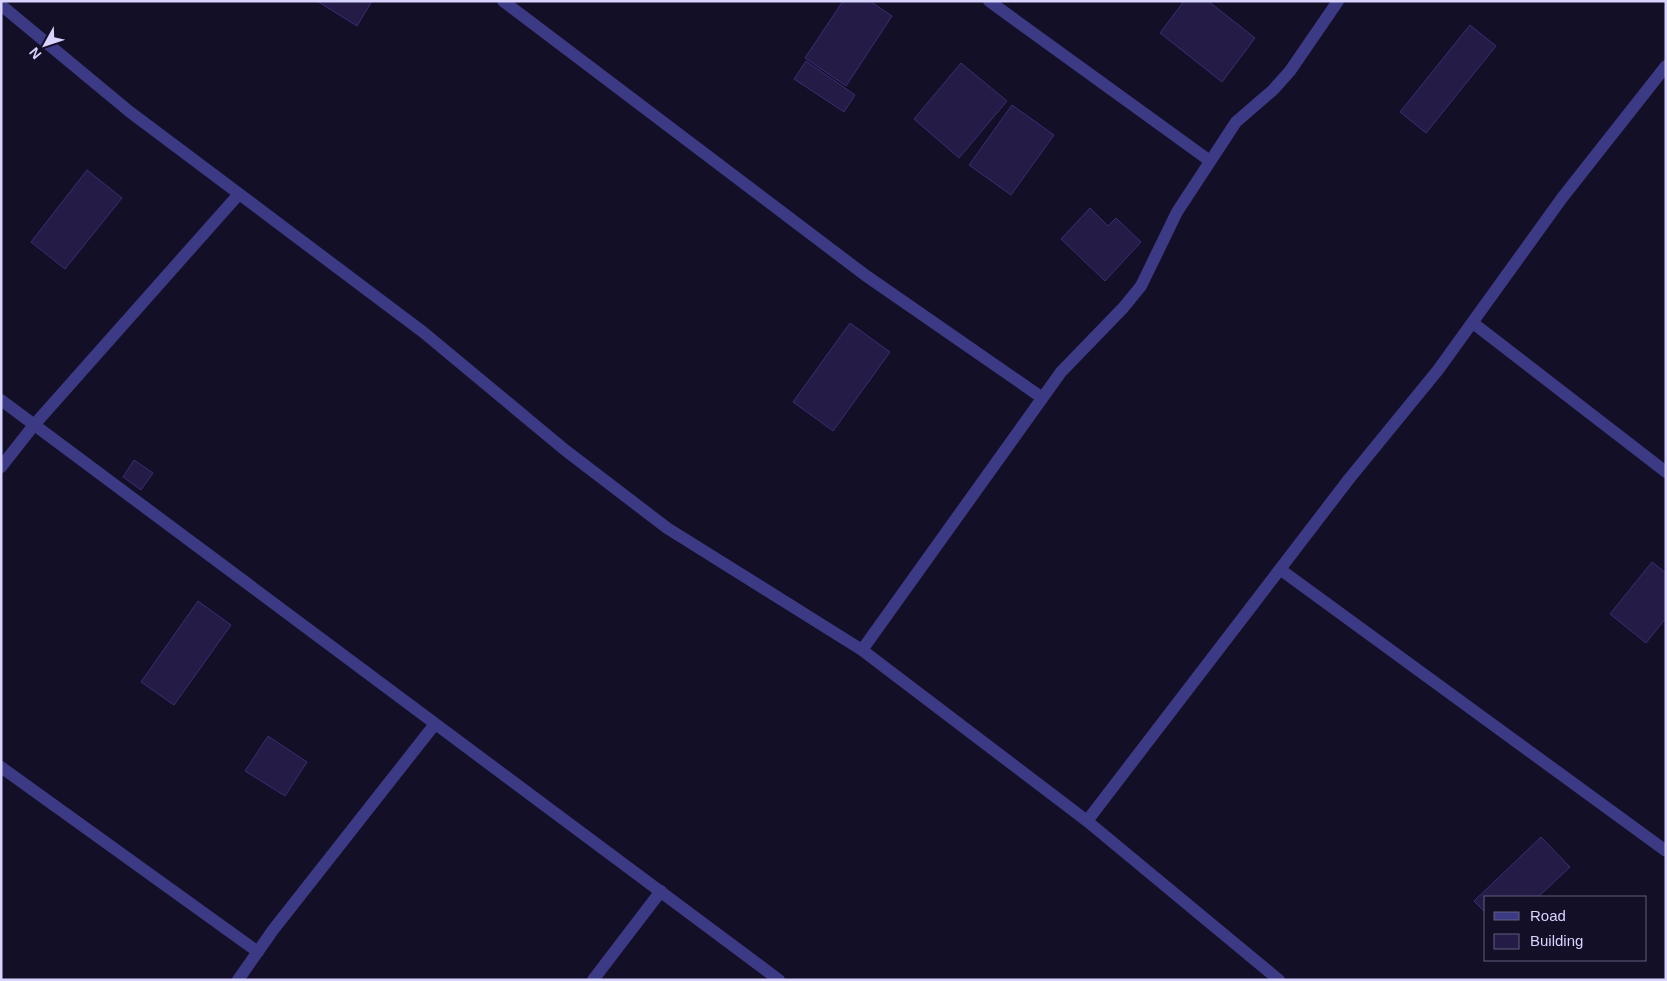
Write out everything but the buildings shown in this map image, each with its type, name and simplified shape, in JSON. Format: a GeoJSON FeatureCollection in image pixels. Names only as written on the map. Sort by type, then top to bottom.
{"type":"FeatureCollection","features":[{"type":"Feature","properties":{"kind":"street"},"geometry":{"type":"LineString","coordinates":[[503,1],[865,274],[1041,398]]}},
{"type":"Feature","properties":{"kind":"street"},"geometry":{"type":"LineString","coordinates":[[989,1],[1210,160]]}},
{"type":"Feature","properties":{"kind":"street"},"geometry":{"type":"LineString","coordinates":[[862,650],[1041,398],[1061,372],[1124,308],[1141,286],[1177,212],[1236,122],[1273,90],[1290,71],[1338,1]]}},
{"type":"Feature","properties":{"kind":"street"},"geometry":{"type":"LineString","coordinates":[[1,5],[130,112],[423,332],[565,450],[667,528],[862,650],[1086,821],[1279,980]]}},
{"type":"Feature","properties":{"kind":"street"},"geometry":{"type":"LineString","coordinates":[[1086,821],[1281,570],[1349,479],[1473,323],[1562,198],[1666,66]]}},
{"type":"Feature","properties":{"kind":"street"},"geometry":{"type":"LineString","coordinates":[[1,466],[34,424],[239,194]]}},
{"type":"Feature","properties":{"kind":"street"},"geometry":{"type":"LineString","coordinates":[[1473,323],[1666,472]]}},
{"type":"Feature","properties":{"kind":"street"},"geometry":{"type":"LineString","coordinates":[[1,400],[779,980]]}},
{"type":"Feature","properties":{"kind":"street"},"geometry":{"type":"LineString","coordinates":[[1281,570],[1666,851]]}},
{"type":"Feature","properties":{"kind":"street"},"geometry":{"type":"LineString","coordinates":[[238,980],[435,724]]}},
{"type":"Feature","properties":{"kind":"street"},"geometry":{"type":"LineString","coordinates":[[1,767],[258,952]]}},
{"type":"Feature","properties":{"kind":"street"},"geometry":{"type":"LineString","coordinates":[[593,980],[661,892]]}}]}
